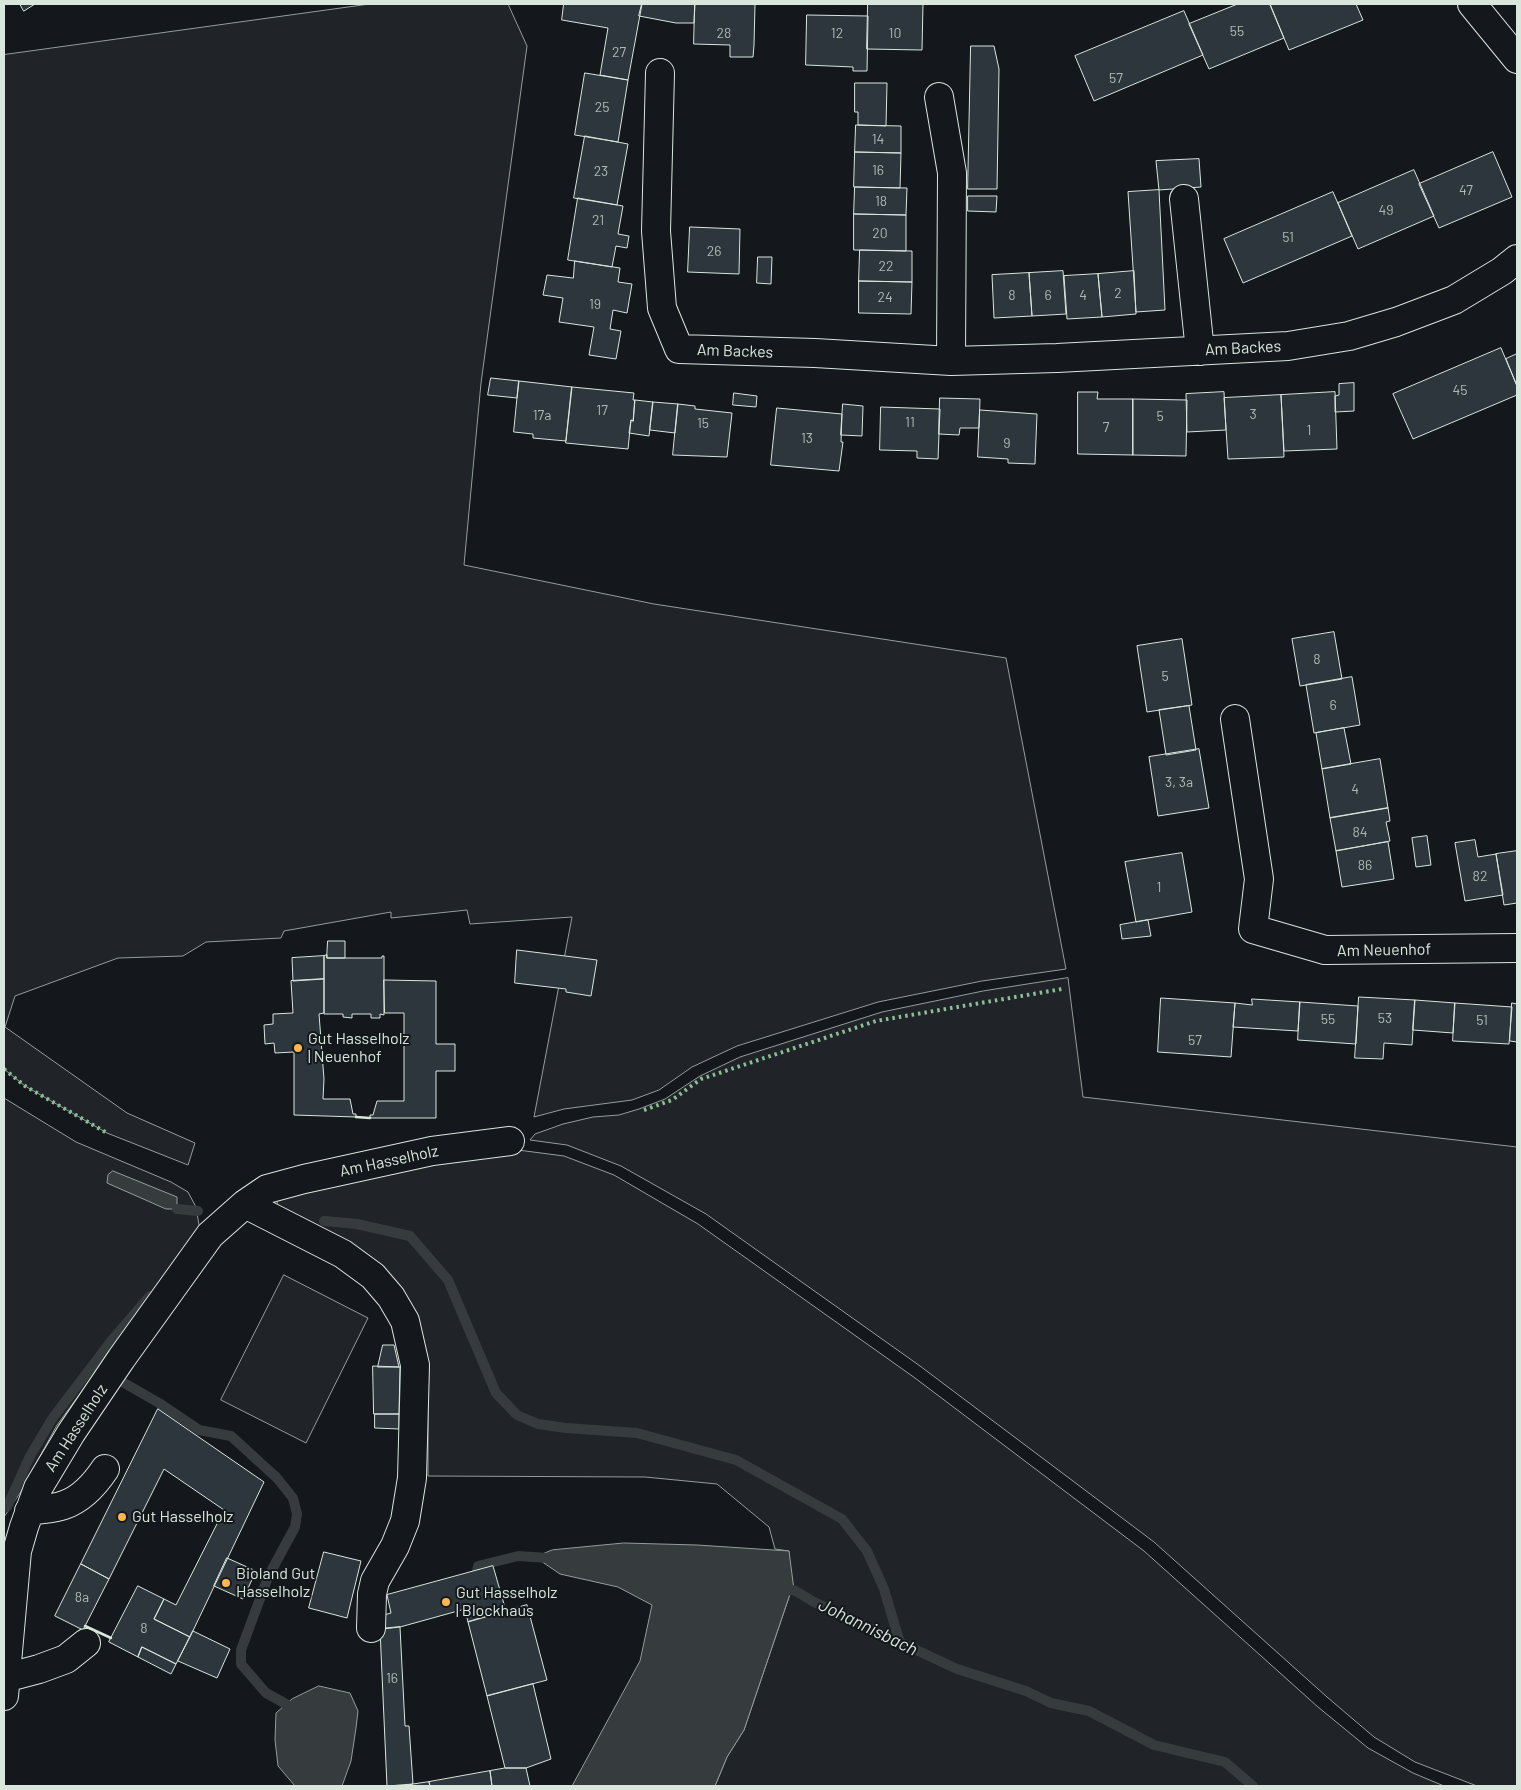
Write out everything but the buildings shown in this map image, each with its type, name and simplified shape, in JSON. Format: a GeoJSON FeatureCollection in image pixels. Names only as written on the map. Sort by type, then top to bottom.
{"type":"FeatureCollection","features":[{"type":"Feature","properties":{"kind":"street"},"geometry":{"type":"LineString","coordinates":[[1472,4],[1517,59]]}},
{"type":"Feature","properties":{"kind":"street","name":"Am Backes"},"geometry":{"type":"LineString","coordinates":[[660,72],[656,231],[662,308],[679,349],[815,353],[950,361],[1057,358],[1288,346],[1349,336],[1396,322],[1454,300],[1502,271],[1517,259]]}},
{"type":"Feature","properties":{"kind":"street"},"geometry":{"type":"LineString","coordinates":[[939,97],[952,173],[950,361]]}},
{"type":"Feature","properties":{"kind":"street"},"geometry":{"type":"LineString","coordinates":[[1184,199],[1200,351]]}},
{"type":"Feature","properties":{"kind":"street","name":"Am Neuenhof"},"geometry":{"type":"LineString","coordinates":[[1235,720],[1259,879],[1253,929],[1325,950],[1517,948]]}},
{"type":"Feature","properties":{"kind":"street","name":"Am Hasselholz"},"geometry":{"type":"LineString","coordinates":[[4,1687],[18,1551],[29,1511],[38,1488],[71,1433],[210,1235],[245,1204],[267,1189],[432,1151],[510,1141]]}},
{"type":"Feature","properties":{"kind":"street"},"geometry":{"type":"LineString","coordinates":[[245,1204],[343,1254],[373,1276],[391,1297],[404,1321],[415,1365],[412,1478],[405,1521],[395,1546],[375,1581],[372,1594],[371,1628]]}},
{"type":"Feature","properties":{"kind":"street"},"geometry":{"type":"LineString","coordinates":[[29,1511],[64,1505],[82,1495],[96,1483],[105,1469]]}},
{"type":"Feature","properties":{"kind":"street"},"geometry":{"type":"LineString","coordinates":[[4,1687],[39,1669],[66,1659],[86,1643]]}},
{"type":"Feature","properties":{"kind":"shaded area"},"geometry":{"type":"Polygon","coordinates":[[[370,4],[508,4],[527,46],[481,383],[464,565],[654,604],[1006,658],[1066,969],[982,981],[878,1002],[737,1046],[692,1067],[659,1090],[632,1100],[564,1109],[534,1117],[572,917],[470,924],[467,910],[391,918],[391,912],[284,931],[281,938],[206,942],[183,956],[118,958],[15,996],[5,1027],[127,1113],[195,1143],[188,1165],[107,1133],[25,1086],[4,1069],[4,55],[370,4]]]}},
{"type":"Feature","properties":{"kind":"shaded area"},"geometry":{"type":"Polygon","coordinates":[[[1068,978],[1083,1097],[1517,1147],[1517,1786],[1477,1786],[1415,1762],[1374,1737],[1154,1542],[920,1366],[706,1214],[621,1166],[567,1145],[530,1140],[535,1134],[563,1124],[593,1117],[619,1115],[639,1109],[665,1099],[700,1076],[740,1057],[882,1012],[983,991],[1068,978]]]}},
{"type":"Feature","properties":{"kind":"shaded area"},"geometry":{"type":"Polygon","coordinates":[[[4,1098],[76,1142],[171,1182],[188,1192],[196,1207],[200,1231],[57,1425],[20,1493],[4,1517],[4,1098]]]}},
{"type":"Feature","properties":{"kind":"shaded area"},"geometry":{"type":"Polygon","coordinates":[[[510,1149],[564,1156],[614,1175],[698,1224],[915,1378],[1144,1551],[1318,1707],[1368,1748],[1413,1773],[1444,1786],[715,1786],[727,1757],[744,1730],[790,1594],[789,1551],[775,1549],[769,1527],[717,1484],[645,1477],[428,1476],[428,1386],[396,1293],[278,1209],[277,1200],[296,1189],[510,1149]]]}},
{"type":"Feature","properties":{"kind":"shaded area"},"geometry":{"type":"Polygon","coordinates":[[[113,1171],[177,1197],[177,1209],[166,1209],[107,1183],[108,1175],[113,1171]]]}},
{"type":"Feature","properties":{"kind":"shaded area"},"geometry":{"type":"Polygon","coordinates":[[[284,1275],[368,1318],[306,1443],[221,1400],[284,1275]]]}},
{"type":"Feature","properties":{"kind":"shaded area"},"geometry":{"type":"Polygon","coordinates":[[[624,1543],[697,1545],[789,1551],[794,1590],[790,1594],[744,1730],[727,1757],[715,1786],[572,1786],[640,1661],[652,1605],[618,1587],[560,1574],[535,1557],[552,1550],[624,1543]]]}},
{"type":"Feature","properties":{"kind":"shaded area"},"geometry":{"type":"Polygon","coordinates":[[[319,1686],[350,1693],[358,1711],[351,1761],[342,1786],[295,1786],[278,1766],[275,1740],[276,1713],[292,1699],[319,1686]]]}},
{"type":"Feature","properties":{"kind":"waterway"},"geometry":{"type":"LineString","coordinates":[[177,1209],[198,1211]]}},
{"type":"Feature","properties":{"kind":"waterway"},"geometry":{"type":"LineString","coordinates":[[324,1221],[357,1224],[410,1236],[448,1280],[496,1393],[517,1415],[538,1424],[637,1433],[736,1460],[842,1519],[867,1551],[884,1589],[900,1643]]}},
{"type":"Feature","properties":{"kind":"waterway"},"geometry":{"type":"LineString","coordinates":[[7,1507],[30,1456],[52,1419],[112,1340],[150,1296]]}},
{"type":"Feature","properties":{"kind":"waterway"},"geometry":{"type":"LineString","coordinates":[[112,1376],[159,1403],[199,1430],[231,1436],[277,1478],[293,1498],[297,1514],[295,1527],[268,1577],[241,1650],[241,1664],[266,1693],[286,1704],[292,1716]]}},
{"type":"Feature","properties":{"kind":"waterway","name":"Johannisbach"},"geometry":{"type":"LineString","coordinates":[[481,1581],[477,1571],[478,1566],[518,1556],[548,1558]]}},
{"type":"Feature","properties":{"kind":"waterway","name":"Johannisbach"},"geometry":{"type":"LineString","coordinates":[[781,1591],[794,1590],[814,1602],[957,1669],[1026,1691],[1051,1703],[1089,1711],[1154,1745],[1225,1762],[1253,1786]]}},
{"type":"Feature","properties":{"kind":"hedge"},"geometry":{"type":"LineString","coordinates":[[644,1110],[672,1100],[701,1079],[876,1021],[1062,989]]}},
{"type":"Feature","properties":{"kind":"hedge"},"geometry":{"type":"LineString","coordinates":[[4,1069],[25,1086],[107,1133]]}},
{"type":"Feature","properties":{"kind":"wall"},"geometry":{"type":"LineString","coordinates":[[356,1117],[370,1118]]}},
{"type":"Feature","properties":{"kind":"wall"},"geometry":{"type":"LineString","coordinates":[[85,1626],[111,1638]]}},
{"type":"Feature","properties":{"kind":"place","name":"Gut Hasselholz | Neuenhof"},"geometry":{"type":"Point","coordinates":[298,1048]}},
{"type":"Feature","properties":{"kind":"place","name":"Gut Hasselholz"},"geometry":{"type":"Point","coordinates":[122,1517]}},
{"type":"Feature","properties":{"kind":"place","name":"Bioland Gut Hasselholz"},"geometry":{"type":"Point","coordinates":[226,1583]}},
{"type":"Feature","properties":{"kind":"place","name":"Gut Hasselholz | Blockhaus"},"geometry":{"type":"Point","coordinates":[446,1602]}}]}
